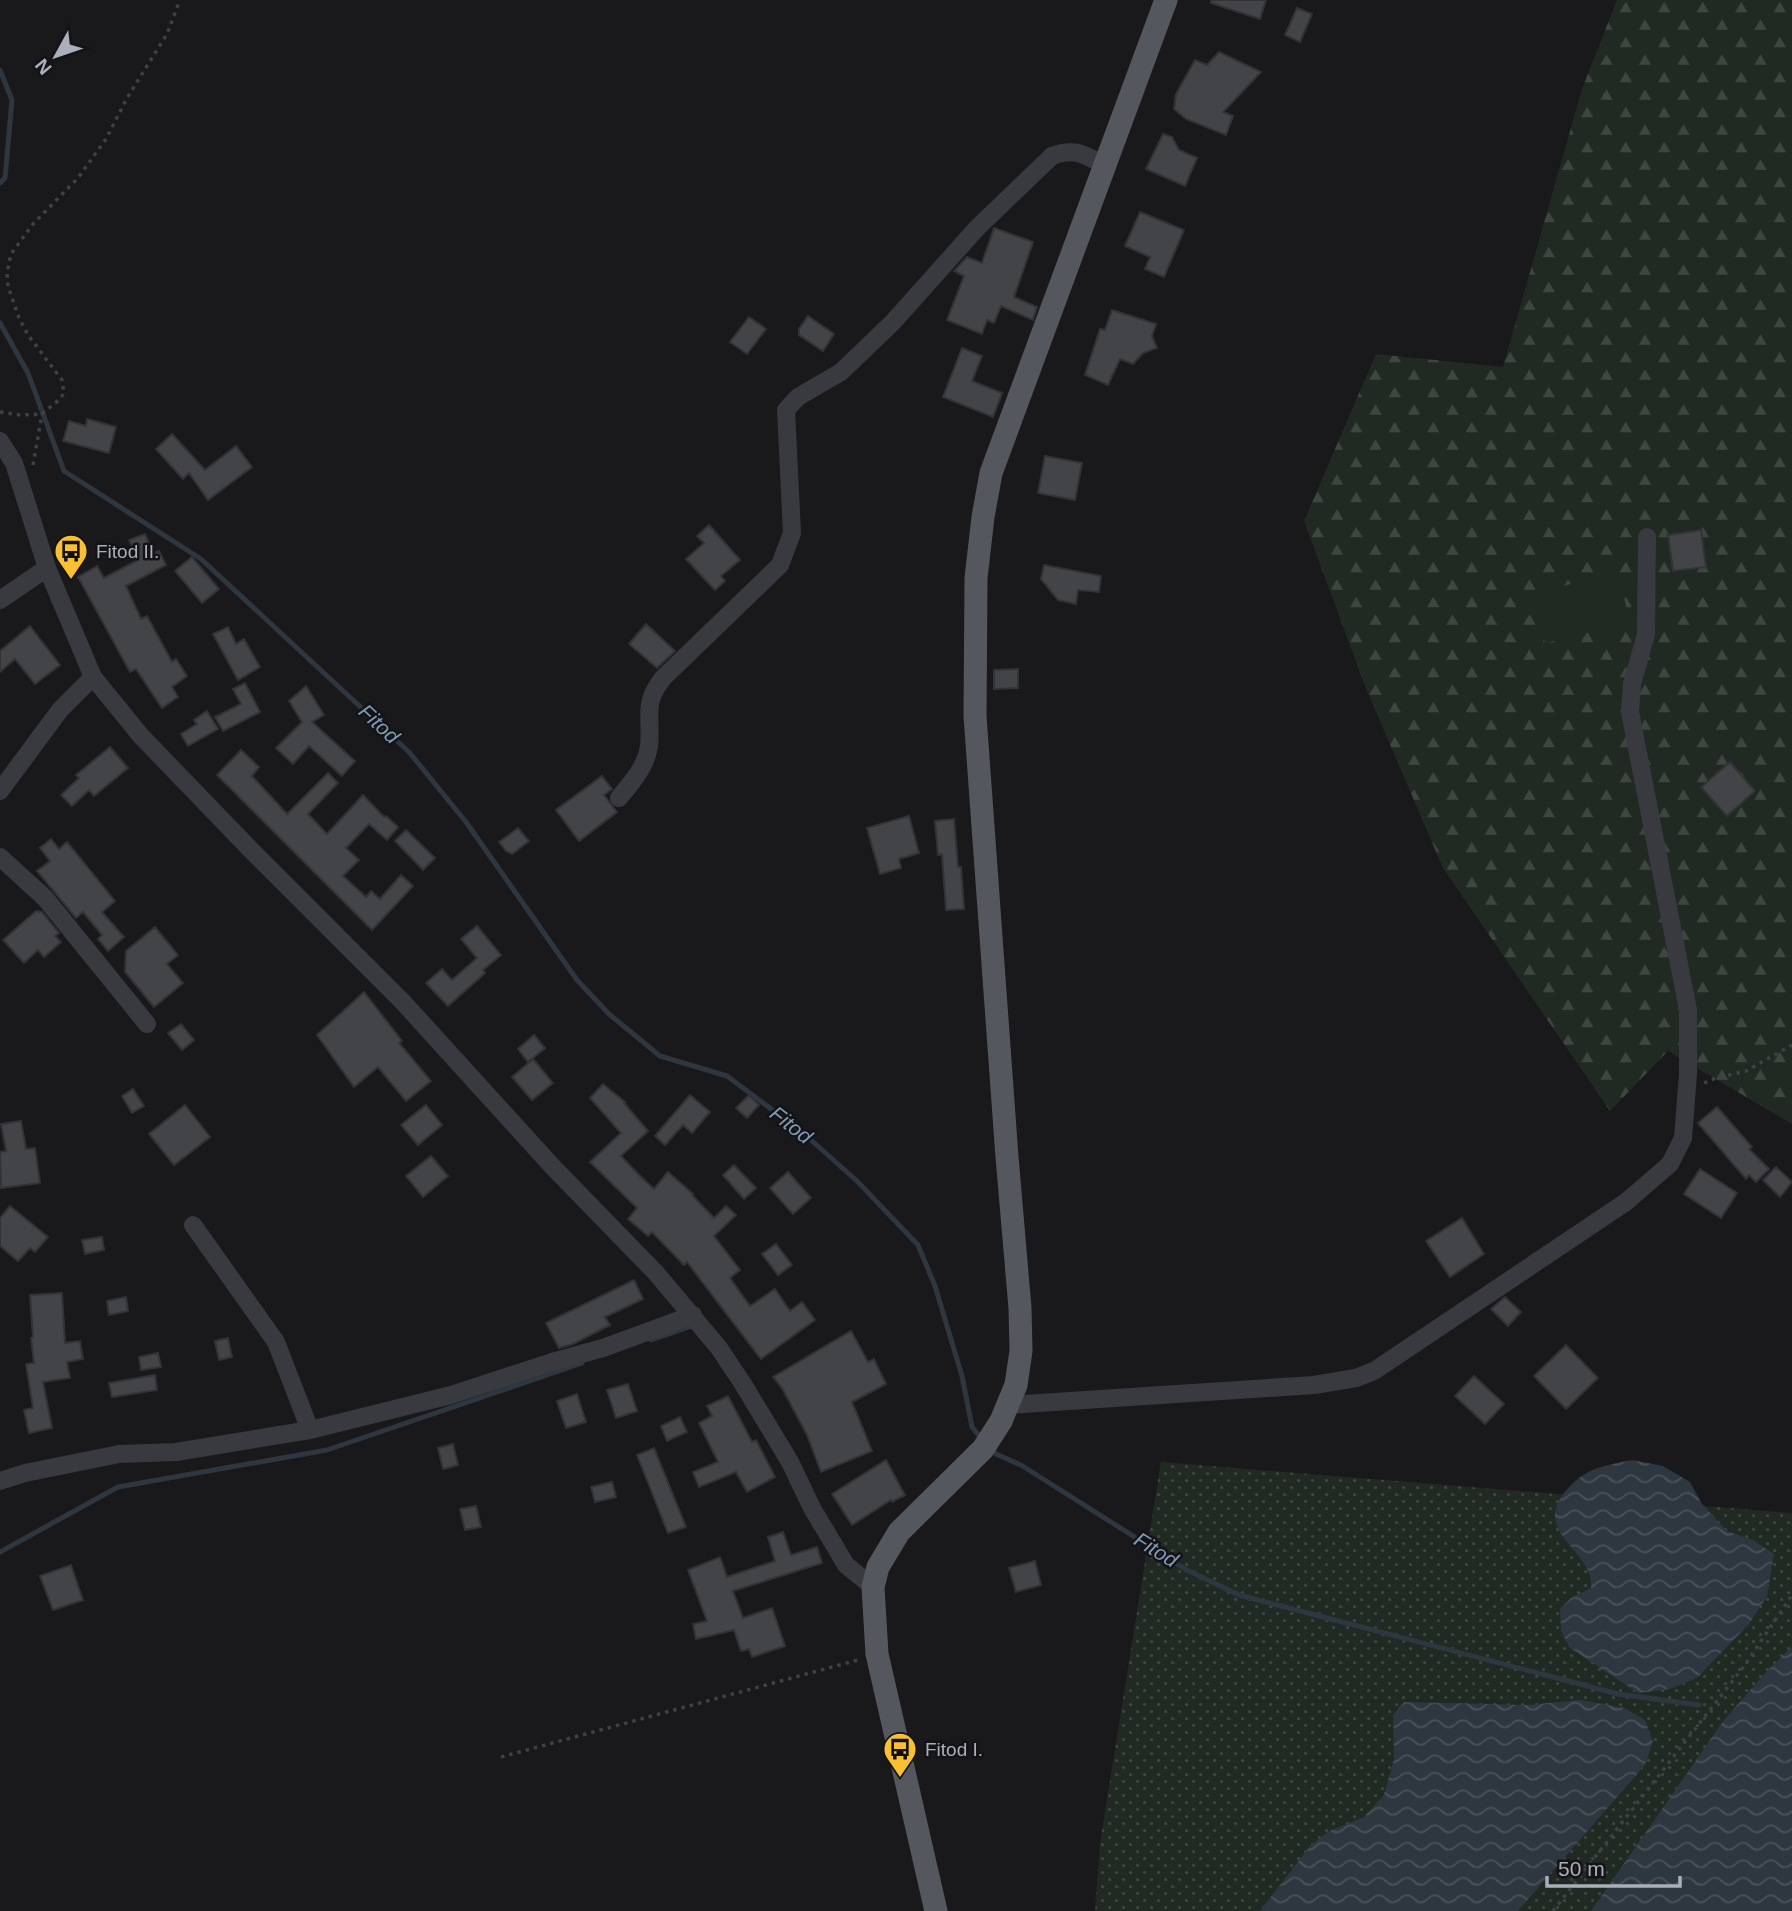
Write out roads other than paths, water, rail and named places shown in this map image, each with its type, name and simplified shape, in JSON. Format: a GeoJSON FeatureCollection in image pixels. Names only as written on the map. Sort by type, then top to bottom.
{"type":"FeatureCollection","features":[{"type":"Feature","properties":{"kind":"main road"},"geometry":{"type":"LineString","coordinates":[[936,1911],[877,1654],[873,1587],[878,1567],[899,1532],[986,1444],[1009,1405],[1016,1385],[1021,1351],[1020,1308],[975,716],[976,578],[983,517],[991,473],[1166,0]]}},
{"type":"Feature","properties":{"kind":"street"},"geometry":{"type":"LineString","coordinates":[[619,798],[641,771],[649,747],[648,712],[653,691],[663,678],[779,565],[792,533],[786,410],[798,397],[841,372],[893,322],[977,228],[1052,156],[1067,151],[1084,154],[1106,166]]}},
{"type":"Feature","properties":{"kind":"street"},"geometry":{"type":"LineString","coordinates":[[0,441],[13,463],[47,568],[93,677],[141,736],[402,1001],[552,1166],[693,1315],[743,1384],[790,1462],[812,1508],[846,1565],[873,1587]]}},
{"type":"Feature","properties":{"kind":"street"},"geometry":{"type":"LineString","coordinates":[[1009,1405],[1314,1385],[1356,1378],[1374,1371],[1604,1217],[1652,1182],[1671,1164],[1683,1138],[1687,1092],[1688,1010],[1630,712],[1632,684],[1646,634],[1647,537]]}},
{"type":"Feature","properties":{"kind":"street"},"geometry":{"type":"LineString","coordinates":[[0,600],[47,568]]}},
{"type":"Feature","properties":{"kind":"street"},"geometry":{"type":"LineString","coordinates":[[0,791],[60,710],[93,677]]}},
{"type":"Feature","properties":{"kind":"street"},"geometry":{"type":"LineString","coordinates":[[0,857],[45,898],[147,1024]]}},
{"type":"Feature","properties":{"kind":"street"},"geometry":{"type":"LineString","coordinates":[[193,1225],[276,1342],[310,1430]]}},
{"type":"Feature","properties":{"kind":"street"},"geometry":{"type":"LineString","coordinates":[[0,1477],[119,1454],[176,1451],[310,1430],[451,1395],[603,1348],[693,1315]]}},
{"type":"Feature","properties":{"kind":"water"},"geometry":{"type":"Polygon","coordinates":[[[1632,1460],[1663,1466],[1690,1482],[1702,1504],[1727,1531],[1753,1540],[1774,1554],[1767,1596],[1749,1624],[1697,1678],[1670,1689],[1638,1693],[1570,1648],[1561,1631],[1560,1609],[1571,1598],[1591,1588],[1590,1575],[1584,1563],[1559,1531],[1555,1520],[1557,1507],[1565,1492],[1579,1478],[1603,1466],[1632,1460]]]}},
{"type":"Feature","properties":{"kind":"water"},"geometry":{"type":"Polygon","coordinates":[[[1792,1647],[1792,1911],[1591,1911],[1724,1720],[1792,1647]]]}},
{"type":"Feature","properties":{"kind":"water"},"geometry":{"type":"Polygon","coordinates":[[[1580,1700],[1625,1708],[1645,1720],[1653,1742],[1645,1765],[1518,1911],[1260,1911],[1310,1846],[1329,1831],[1364,1817],[1384,1795],[1394,1759],[1393,1715],[1404,1702],[1527,1705],[1580,1700]]]}},
{"type":"Feature","properties":{"kind":"waterway","name":"Fitod"},"geometry":{"type":"LineString","coordinates":[[0,70],[12,100],[5,178],[0,183]]}},
{"type":"Feature","properties":{"kind":"waterway","name":"Fitod"},"geometry":{"type":"LineString","coordinates":[[0,323],[28,373],[64,471],[201,559],[409,752],[466,822],[577,980],[609,1014],[660,1056],[727,1076],[802,1132],[857,1181],[918,1245],[935,1286],[962,1376],[972,1427],[981,1438]]}},
{"type":"Feature","properties":{"kind":"waterway"},"geometry":{"type":"LineString","coordinates":[[651,1340],[695,1325]]}},
{"type":"Feature","properties":{"kind":"waterway"},"geometry":{"type":"LineString","coordinates":[[0,1552],[118,1487],[327,1450],[582,1363]]}},
{"type":"Feature","properties":{"kind":"waterway","name":"Fitod"},"geometry":{"type":"LineString","coordinates":[[990,1447],[996,1454],[1021,1465],[1185,1569],[1239,1595],[1618,1694],[1699,1705]]}},
{"type":"Feature","properties":{"kind":"place","name":"Fitod II."},"geometry":{"type":"Point","coordinates":[71,581]}},
{"type":"Feature","properties":{"kind":"place","name":"Fitod I."},"geometry":{"type":"Point","coordinates":[900,1779]}}]}
